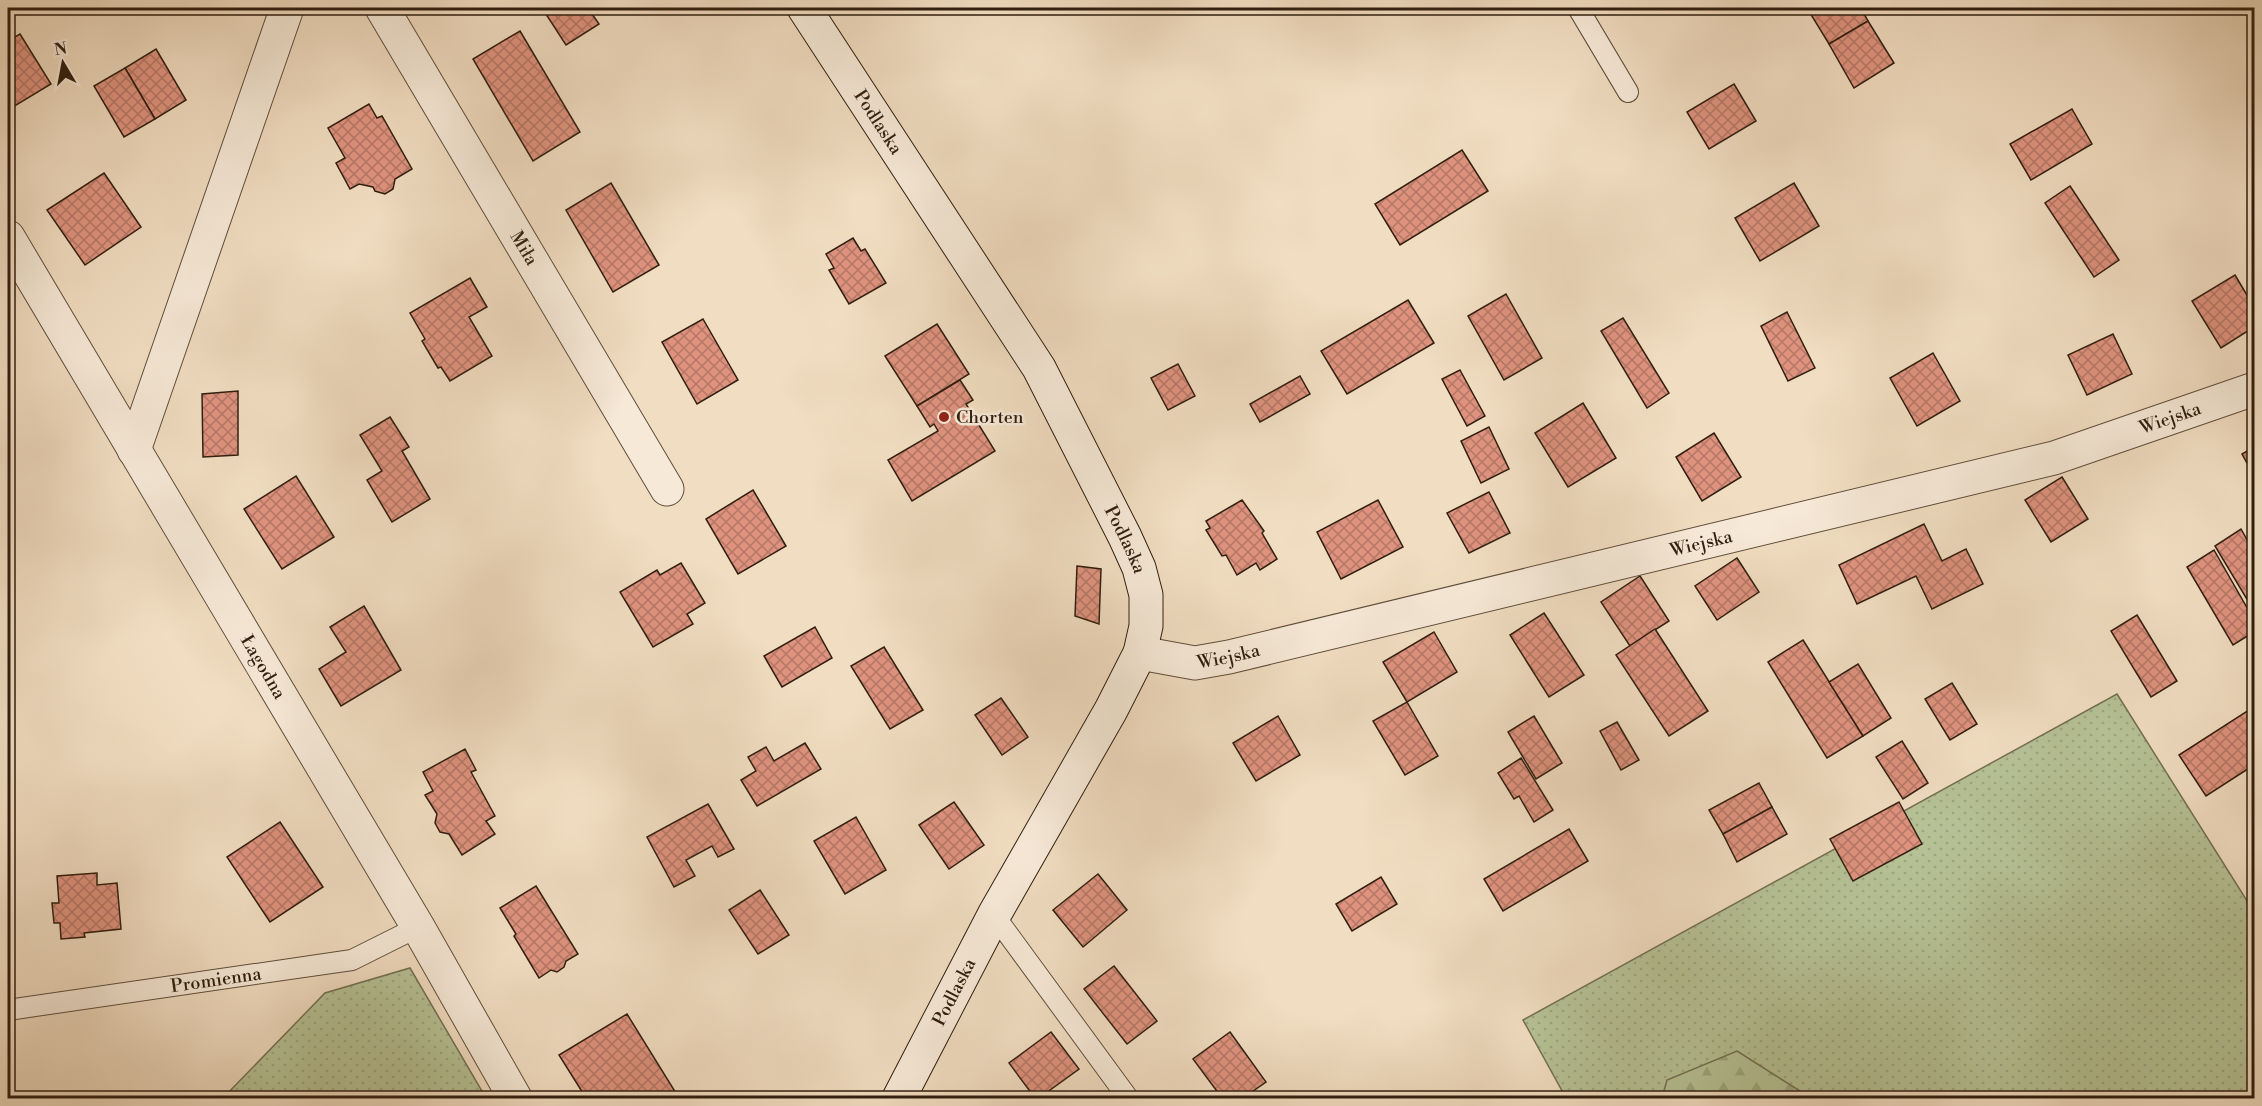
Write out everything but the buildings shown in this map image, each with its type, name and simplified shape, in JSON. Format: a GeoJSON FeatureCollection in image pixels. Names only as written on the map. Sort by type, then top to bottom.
{"type":"FeatureCollection","features":[{"type":"Feature","properties":{"kind":"street"},"geometry":{"type":"LineString","coordinates":[[134,450],[287,8]]}},
{"type":"Feature","properties":{"kind":"street","name":"Miła"},"geometry":{"type":"LineString","coordinates":[[382,8],[667,489]]}},
{"type":"Feature","properties":{"kind":"street","name":"Podlaska"},"geometry":{"type":"LineString","coordinates":[[804,8],[1039,368],[1139,568],[1146,595],[1146,626],[1140,653],[1111,710],[994,915],[899,1098]]}},
{"type":"Feature","properties":{"kind":"street","name":"Łagodna"},"geometry":{"type":"LineString","coordinates":[[8,237],[418,927],[515,1098]]}},
{"type":"Feature","properties":{"kind":"street","name":"Wiejska"},"geometry":{"type":"LineString","coordinates":[[1140,653],[1195,663],[1228,657],[2054,458],[2254,389]]}},
{"type":"Feature","properties":{"kind":"lane"},"geometry":{"type":"LineString","coordinates":[[1578,8],[1628,92]]}},
{"type":"Feature","properties":{"kind":"lane"},"geometry":{"type":"LineString","coordinates":[[994,915],[1128,1098]]}},
{"type":"Feature","properties":{"kind":"lane","name":"Promienna"},"geometry":{"type":"LineString","coordinates":[[8,1010],[351,960],[418,927]]}},
{"type":"Feature","properties":{"kind":"green space"},"geometry":{"type":"Polygon","coordinates":[[[2117,694],[2254,912],[2254,1098],[1566,1098],[1523,1020],[2117,694]]]}},
{"type":"Feature","properties":{"kind":"green space"},"geometry":{"type":"Polygon","coordinates":[[[410,968],[486,1098],[223,1098],[325,993],[410,968]]]}},
{"type":"Feature","properties":{"kind":"green space"},"geometry":{"type":"Polygon","coordinates":[[[1737,1051],[1803,1093],[1823,1098],[1662,1098],[1667,1080],[1737,1051]]]}},
{"type":"Feature","properties":{"kind":"place","name":"Chorten"},"geometry":{"type":"Point","coordinates":[944,417]}}]}
